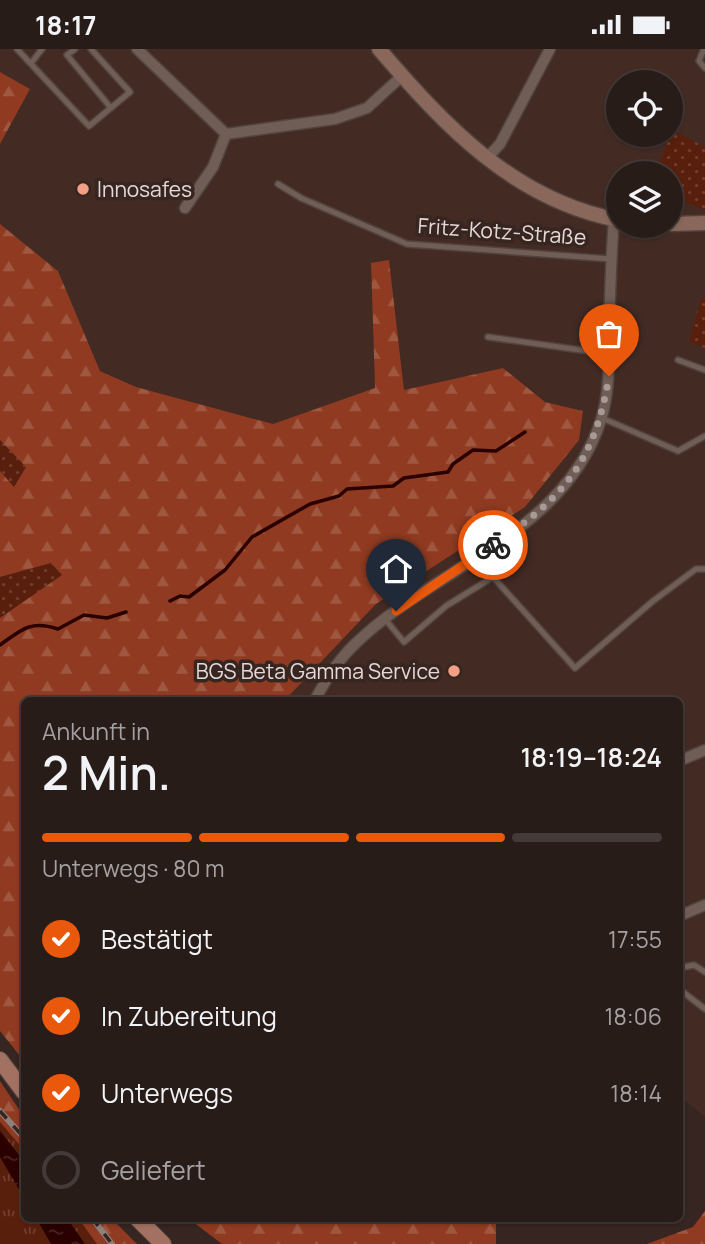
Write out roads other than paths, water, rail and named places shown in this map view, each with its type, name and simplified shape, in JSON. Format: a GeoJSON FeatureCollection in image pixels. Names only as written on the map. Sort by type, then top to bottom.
{"type":"FeatureCollection","features":[{"type":"Feature","properties":{"kind":"main road"},"geometry":{"type":"LineString","coordinates":[[0,1060],[21,1088]]}},
{"type":"Feature","properties":{"kind":"main road"},"geometry":{"type":"LineString","coordinates":[[141,1222],[163,1244]]}},
{"type":"Feature","properties":{"kind":"street"},"geometry":{"type":"LineString","coordinates":[[137,49],[226,134]]}},
{"type":"Feature","properties":{"kind":"street"},"geometry":{"type":"LineString","coordinates":[[379,49],[458,135],[486,159],[520,184],[568,207],[606,216]]}},
{"type":"Feature","properties":{"kind":"street"},"geometry":{"type":"LineString","coordinates":[[486,159],[509,129],[545,52]]}},
{"type":"Feature","properties":{"kind":"street"},"geometry":{"type":"LineString","coordinates":[[226,134],[346,116],[368,109],[402,76]]}},
{"type":"Feature","properties":{"kind":"street"},"geometry":{"type":"LineString","coordinates":[[185,208],[213,167],[226,134]]}},
{"type":"Feature","properties":{"kind":"street"},"geometry":{"type":"LineString","coordinates":[[683,224],[705,223]]}},
{"type":"Feature","properties":{"kind":"street","name":"Fritz-Kotz-Straße"},"geometry":{"type":"LineString","coordinates":[[317,697],[354,645],[385,619],[523,525],[566,484],[590,448],[602,418],[609,354],[614,238]]}},
{"type":"Feature","properties":{"kind":"street"},"geometry":{"type":"LineString","coordinates":[[683,759],[705,750]]}},
{"type":"Feature","properties":{"kind":"street"},"geometry":{"type":"LineString","coordinates":[[683,914],[705,905]]}},
{"type":"Feature","properties":{"kind":"lane"},"geometry":{"type":"LineString","coordinates":[[17,49],[89,126],[130,92],[91,49]]}},
{"type":"Feature","properties":{"kind":"lane"},"geometry":{"type":"LineString","coordinates":[[32,62],[42,49]]}},
{"type":"Feature","properties":{"kind":"lane"},"geometry":{"type":"LineString","coordinates":[[75,49],[66,55],[111,108]]}},
{"type":"Feature","properties":{"kind":"lane"},"geometry":{"type":"LineString","coordinates":[[704,49],[699,61],[700,66],[705,68]]}},
{"type":"Feature","properties":{"kind":"lane","name":"Fritz-Kotz-Straße"},"geometry":{"type":"LineString","coordinates":[[278,184],[301,198],[407,244],[611,259]]}},
{"type":"Feature","properties":{"kind":"lane"},"geometry":{"type":"LineString","coordinates":[[488,337],[609,354]]}},
{"type":"Feature","properties":{"kind":"lane"},"geometry":{"type":"LineString","coordinates":[[678,360],[705,370]]}},
{"type":"Feature","properties":{"kind":"lane"},"geometry":{"type":"LineString","coordinates":[[602,418],[678,451],[705,436]]}},
{"type":"Feature","properties":{"kind":"lane"},"geometry":{"type":"LineString","coordinates":[[385,619],[404,642],[446,606],[493,577],[575,668],[653,601],[696,569],[705,569]]}},
{"type":"Feature","properties":{"kind":"lane"},"geometry":{"type":"LineString","coordinates":[[683,967],[694,965],[705,972]]}},
{"type":"Feature","properties":{"kind":"lane"},"geometry":{"type":"LineString","coordinates":[[683,992],[705,1009]]}},
{"type":"Feature","properties":{"kind":"water"},"geometry":{"type":"Polygon","coordinates":[[[0,1131],[21,1157],[21,1193],[0,1157],[0,1131]]]}},
{"type":"Feature","properties":{"kind":"water"},"geometry":{"type":"Polygon","coordinates":[[[38,1222],[70,1222],[85,1244],[51,1244],[38,1222]]]}},
{"type":"Feature","properties":{"kind":"waterway"},"geometry":{"type":"LineString","coordinates":[[170,601],[180,596],[189,597],[225,570],[252,537],[310,504],[339,496],[347,489],[393,486],[404,478],[448,472],[453,464],[473,450],[496,451],[525,432]]}},
{"type":"Feature","properties":{"kind":"waterway"},"geometry":{"type":"LineString","coordinates":[[0,645],[34,626],[58,629],[84,615],[107,618],[126,612]]}},
{"type":"Feature","properties":{"kind":"railway"},"geometry":{"type":"LineString","coordinates":[[0,1111],[21,1135]]}},
{"type":"Feature","properties":{"kind":"railway"},"geometry":{"type":"LineString","coordinates":[[95,1222],[112,1244]]}},
{"type":"Feature","properties":{"kind":"place","name":"Innosafes"},"geometry":{"type":"Point","coordinates":[83,189]}},
{"type":"Feature","properties":{"kind":"place","name":"BGS Beta Gamma Service"},"geometry":{"type":"Point","coordinates":[454,671]}}]}
